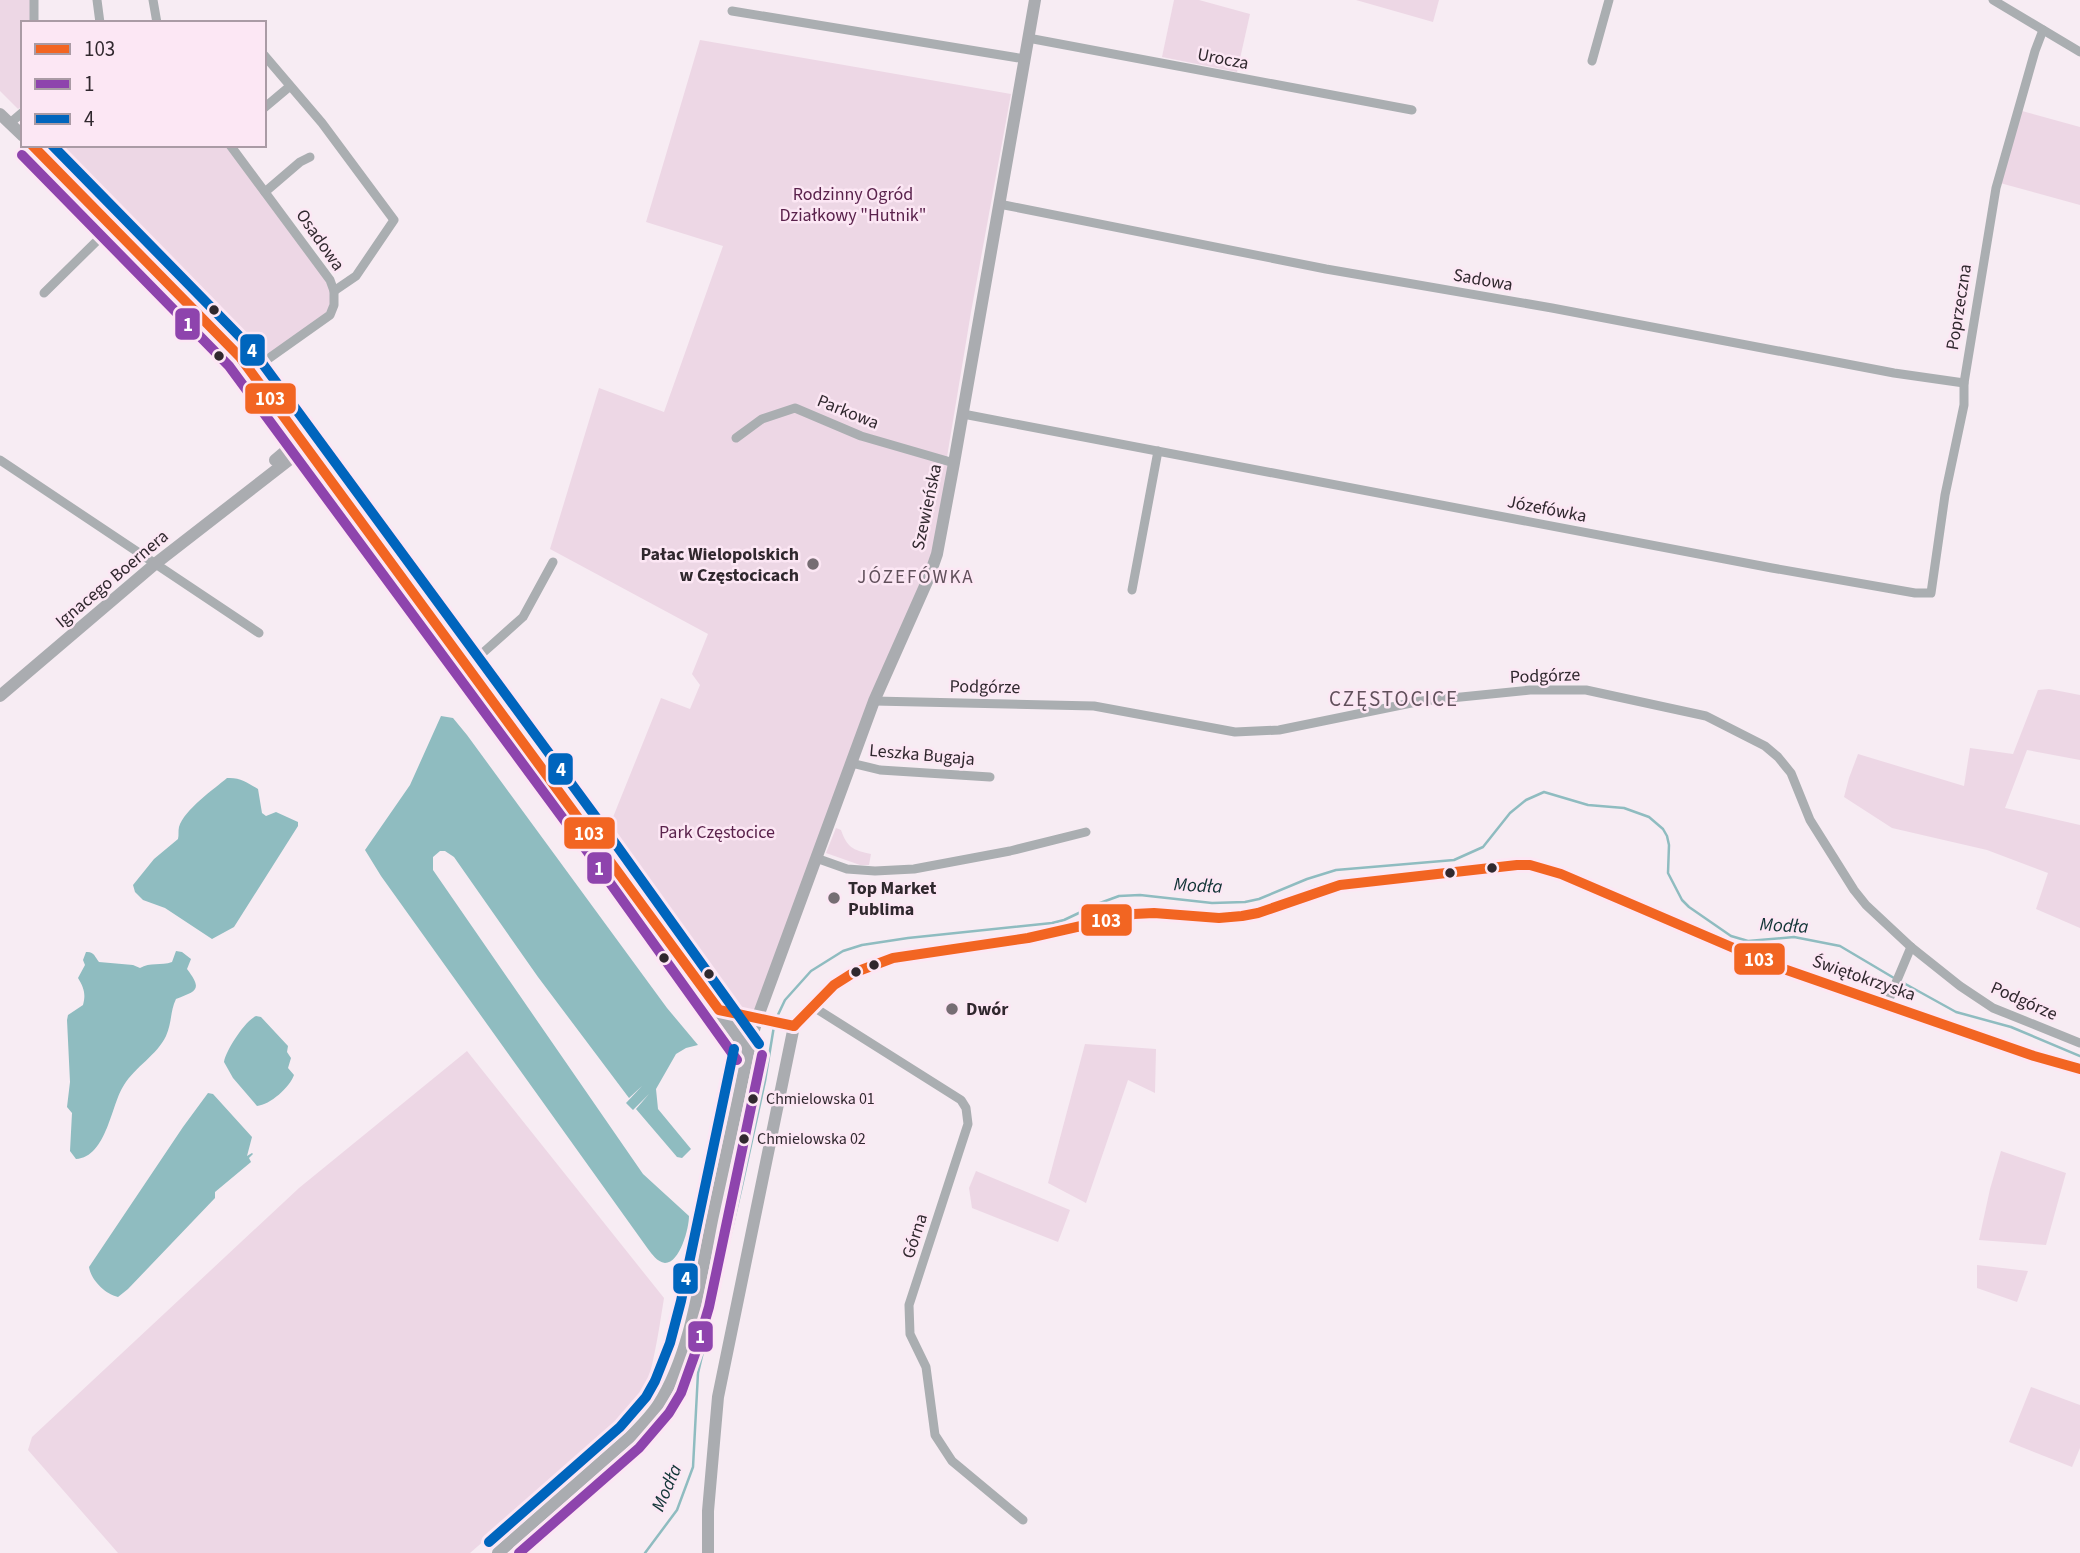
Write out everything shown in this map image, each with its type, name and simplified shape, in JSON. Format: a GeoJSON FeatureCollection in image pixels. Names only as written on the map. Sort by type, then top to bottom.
{"type":"FeatureCollection","features":[{"type":"Feature","properties":{"kind":"street"},"geometry":{"type":"LineString","coordinates":[[34,0],[34,21]]}},
{"type":"Feature","properties":{"kind":"street"},"geometry":{"type":"LineString","coordinates":[[97,0],[100,21]]}},
{"type":"Feature","properties":{"kind":"street"},"geometry":{"type":"LineString","coordinates":[[153,0],[156,21]]}},
{"type":"Feature","properties":{"kind":"street","name":"Szewieńska"},"geometry":{"type":"LineString","coordinates":[[775,1022],[816,858],[874,701],[933,565],[963,414],[1035,0]]}},
{"type":"Feature","properties":{"kind":"street"},"geometry":{"type":"LineString","coordinates":[[1592,61],[1609,0]]}},
{"type":"Feature","properties":{"kind":"street"},"geometry":{"type":"LineString","coordinates":[[1993,0],[2080,52]]}},
{"type":"Feature","properties":{"kind":"street"},"geometry":{"type":"LineString","coordinates":[[732,11],[1024,60]]}},
{"type":"Feature","properties":{"kind":"street","name":"Poprzeczna"},"geometry":{"type":"LineString","coordinates":[[1931,593],[1945,495],[1964,405],[1964,383],[1996,188],[2043,30]]}},
{"type":"Feature","properties":{"kind":"street","name":"Urocza"},"geometry":{"type":"LineString","coordinates":[[1028,38],[1412,110]]}},
{"type":"Feature","properties":{"kind":"street"},"geometry":{"type":"LineString","coordinates":[[266,58],[322,123],[394,220],[356,276],[334,291]]}},
{"type":"Feature","properties":{"kind":"street"},"geometry":{"type":"LineString","coordinates":[[266,106],[289,87]]}},
{"type":"Feature","properties":{"kind":"street"},"geometry":{"type":"LineString","coordinates":[[5,119],[21,134]]}},
{"type":"Feature","properties":{"kind":"street"},"geometry":{"type":"LineString","coordinates":[[34,147],[240,357],[748,1052]]}},
{"type":"Feature","properties":{"kind":"street","name":"Osadowa"},"geometry":{"type":"LineString","coordinates":[[231,147],[305,244],[330,280],[334,291],[334,306],[330,315],[251,371]]}},
{"type":"Feature","properties":{"kind":"street"},"geometry":{"type":"LineString","coordinates":[[265,192],[300,162],[310,157]]}},
{"type":"Feature","properties":{"kind":"street","name":"Sadowa"},"geometry":{"type":"LineString","coordinates":[[999,204],[1326,269],[1552,307],[1894,373],[1964,383]]}},
{"type":"Feature","properties":{"kind":"street"},"geometry":{"type":"LineString","coordinates":[[44,293],[111,226]]}},
{"type":"Feature","properties":{"kind":"street","name":"Parkowa"},"geometry":{"type":"LineString","coordinates":[[736,438],[762,419],[795,408],[861,436],[954,463]]}},
{"type":"Feature","properties":{"kind":"street","name":"Józefówka"},"geometry":{"type":"LineString","coordinates":[[963,414],[1772,568],[1915,593],[1931,593]]}},
{"type":"Feature","properties":{"kind":"street","name":"Ignacego Boernera"},"geometry":{"type":"LineString","coordinates":[[0,696],[156,564],[247,491],[264,481],[304,442]]}},
{"type":"Feature","properties":{"kind":"street"},"geometry":{"type":"LineString","coordinates":[[1132,590],[1158,451]]}},
{"type":"Feature","properties":{"kind":"street"},"geometry":{"type":"LineString","coordinates":[[0,460],[259,633]]}},
{"type":"Feature","properties":{"kind":"street"},"geometry":{"type":"LineString","coordinates":[[467,667],[523,617],[553,562]]}},
{"type":"Feature","properties":{"kind":"street","name":"Podgórze"},"geometry":{"type":"LineString","coordinates":[[874,701],[1094,706],[1236,732],[1279,730],[1421,701],[1530,690],[1586,690],[1688,711],[1722,722],[1765,746],[1778,757],[1791,773],[1810,820],[1854,890],[1866,905],[1911,947],[1993,1008],[2080,1043]]}},
{"type":"Feature","properties":{"kind":"street","name":"Leszka Bugaja"},"geometry":{"type":"LineString","coordinates":[[851,763],[880,770],[990,777]]}},
{"type":"Feature","properties":{"kind":"street"},"geometry":{"type":"LineString","coordinates":[[816,858],[847,869],[914,869],[976,858],[1086,832]]}},
{"type":"Feature","properties":{"kind":"street","name":"Świętokrzyska"},"geometry":{"type":"LineString","coordinates":[[775,1022],[812,1006],[834,985],[853,973],[893,958],[1028,938],[1134,914],[1219,918],[1242,916],[1340,885],[1530,865],[1560,874],[1752,957],[1888,1000],[2034,1056],[2080,1069]]}},
{"type":"Feature","properties":{"kind":"street"},"geometry":{"type":"LineString","coordinates":[[1888,1000],[1911,947]]}},
{"type":"Feature","properties":{"kind":"street","name":"Górna"},"geometry":{"type":"LineString","coordinates":[[812,1006],[961,1100],[966,1108],[968,1124],[909,1305],[910,1334],[926,1367],[935,1435],[952,1461],[1023,1520]]}},
{"type":"Feature","properties":{"kind":"street"},"geometry":{"type":"LineString","coordinates":[[719,1010],[775,1022]]}},
{"type":"Feature","properties":{"kind":"street"},"geometry":{"type":"LineString","coordinates":[[498,1553],[630,1437],[658,1405],[668,1387],[684,1348],[695,1304],[748,1052],[775,1022]]}},
{"type":"Feature","properties":{"kind":"street"},"geometry":{"type":"LineString","coordinates":[[708,1553],[714,1422],[775,1022]]}},
{"type":"Feature","properties":{"kind":"green space"},"geometry":{"type":"Polygon","coordinates":[[[0,0],[31,0],[32,21],[21,21],[21,107],[18,109],[0,91],[0,0]]]}},
{"type":"Feature","properties":{"kind":"green space"},"geometry":{"type":"Polygon","coordinates":[[[1174,0],[1199,0],[1250,14],[1237,72],[1162,57],[1174,0]]]}},
{"type":"Feature","properties":{"kind":"green space"},"geometry":{"type":"Polygon","coordinates":[[[1356,0],[1439,0],[1433,22],[1356,0]]]}},
{"type":"Feature","properties":{"kind":"green space"},"geometry":{"type":"Polygon","coordinates":[[[700,40],[1011,94],[947,457],[861,436],[954,463],[937,554],[874,701],[757,1019],[719,1010],[601,847],[661,698],[690,709],[700,685],[692,674],[708,634],[550,549],[599,388],[664,412],[723,246],[646,222],[700,40]]]}},
{"type":"Feature","properties":{"kind":"green space"},"geometry":{"type":"Polygon","coordinates":[[[2022,111],[2080,127],[2080,205],[2000,183],[2022,111]]]}},
{"type":"Feature","properties":{"kind":"green space"},"geometry":{"type":"Polygon","coordinates":[[[34,147],[231,147],[330,280],[330,315],[251,371],[34,147]]]}},
{"type":"Feature","properties":{"kind":"green space"},"geometry":{"type":"Polygon","coordinates":[[[2049,689],[2080,695],[2080,760],[2027,750],[2005,808],[2080,825],[2080,928],[2036,909],[2048,873],[1987,850],[1892,828],[1844,797],[1858,754],[1964,786],[1970,748],[2013,754],[2038,690],[2049,689]]]}},
{"type":"Feature","properties":{"kind":"green space"},"geometry":{"type":"Polygon","coordinates":[[[836,828],[841,830],[851,847],[871,854],[869,865],[860,865],[826,853],[836,828]]]}},
{"type":"Feature","properties":{"kind":"green space"},"geometry":{"type":"Polygon","coordinates":[[[1085,1044],[1156,1049],[1155,1093],[1128,1080],[1086,1203],[1048,1183],[1085,1044]]]}},
{"type":"Feature","properties":{"kind":"green space"},"geometry":{"type":"Polygon","coordinates":[[[467,1051],[664,1298],[650,1375],[634,1415],[470,1553],[118,1553],[28,1450],[32,1437],[299,1188],[467,1051]]]}},
{"type":"Feature","properties":{"kind":"green space"},"geometry":{"type":"Polygon","coordinates":[[[2001,1151],[2066,1173],[2046,1245],[1979,1240],[2001,1151]]]}},
{"type":"Feature","properties":{"kind":"green space"},"geometry":{"type":"Polygon","coordinates":[[[976,1171],[1070,1210],[1058,1242],[972,1208],[969,1188],[976,1171]]]}},
{"type":"Feature","properties":{"kind":"green space"},"geometry":{"type":"Polygon","coordinates":[[[1977,1265],[2028,1271],[2017,1302],[1977,1288],[1977,1265]]]}},
{"type":"Feature","properties":{"kind":"green space"},"geometry":{"type":"Polygon","coordinates":[[[2031,1387],[2080,1405],[2080,1448],[2072,1467],[2009,1442],[2031,1387]]]}},
{"type":"Feature","properties":{"kind":"water"},"geometry":{"type":"Polygon","coordinates":[[[441,716],[453,718],[467,735],[667,1008],[698,1045],[676,1054],[656,1089],[658,1109],[691,1149],[682,1158],[677,1157],[636,1109],[649,1094],[633,1110],[626,1103],[642,1086],[629,1098],[538,977],[454,857],[440,851],[433,857],[433,870],[643,1174],[689,1216],[683,1244],[670,1261],[660,1261],[648,1249],[365,850],[410,785],[441,716]]]}},
{"type":"Feature","properties":{"kind":"water"},"geometry":{"type":"Polygon","coordinates":[[[227,778],[240,779],[258,789],[262,813],[266,816],[276,812],[298,822],[298,826],[234,927],[212,939],[165,908],[143,900],[135,892],[133,885],[154,859],[178,839],[179,827],[187,814],[227,778]]]}},
{"type":"Feature","properties":{"kind":"water"},"geometry":{"type":"Polygon","coordinates":[[[176,951],[191,959],[187,969],[195,981],[195,988],[189,994],[176,999],[162,1043],[124,1085],[107,1128],[95,1149],[76,1159],[70,1151],[72,1113],[67,1107],[70,1082],[67,1020],[68,1015],[83,1005],[84,991],[78,978],[85,965],[83,960],[86,952],[93,953],[99,962],[140,968],[172,962],[176,951]]]}},
{"type":"Feature","properties":{"kind":"water"},"geometry":{"type":"Polygon","coordinates":[[[256,1016],[261,1017],[288,1046],[287,1052],[291,1058],[288,1068],[294,1075],[279,1095],[257,1106],[233,1078],[224,1062],[237,1036],[256,1016]]]}},
{"type":"Feature","properties":{"kind":"water"},"geometry":{"type":"Polygon","coordinates":[[[208,1093],[213,1094],[252,1137],[247,1156],[253,1154],[249,1158],[251,1162],[215,1192],[215,1198],[128,1289],[118,1297],[113,1295],[96,1281],[89,1267],[208,1093]]]}},
{"type":"Feature","properties":{"kind":"waterway","name":"Modła"},"geometry":{"type":"LineString","coordinates":[[776,1019],[785,1000],[811,971],[843,951],[862,945],[1052,923],[1119,896],[1140,895],[1212,903],[1245,902],[1336,870],[1454,860],[1483,847],[1510,813],[1526,800],[1544,792],[1588,805],[1624,808],[1649,817],[1667,836],[1668,873],[1682,900],[1731,936],[1748,941],[1794,937],[1840,946],[1894,978]]}},
{"type":"Feature","properties":{"kind":"waterway","name":"Modła"},"geometry":{"type":"LineString","coordinates":[[1900,981],[1956,1012],[2011,1027],[2080,1056]]}},
{"type":"Feature","properties":{"kind":"waterway","name":"Modła"},"geometry":{"type":"LineString","coordinates":[[645,1553],[677,1510],[693,1467],[698,1373],[765,1081],[774,1026]]}},
{"type":"Feature","properties":{"kind":"transit line","name":"103"},"geometry":{"type":"LineString","coordinates":[[34,147],[240,357],[719,1010],[794,1026]]}},
{"type":"Feature","properties":{"kind":"transit line","name":"4"},"geometry":{"type":"LineString","coordinates":[[54,147],[251,348],[612,839],[759,1044]]}},
{"type":"Feature","properties":{"kind":"transit line","name":"1"},"geometry":{"type":"LineString","coordinates":[[22,155],[229,366],[590,855],[737,1060]]}},
{"type":"Feature","properties":{"kind":"transit line","name":"103"},"geometry":{"type":"LineString","coordinates":[[794,1026],[834,985],[853,973],[893,958],[1028,938],[1134,914],[1219,918],[1242,916],[1340,885],[1530,865],[1561,874],[1778,967],[2034,1056],[2080,1069]]}},
{"type":"Feature","properties":{"kind":"transit line","name":"4"},"geometry":{"type":"LineString","coordinates":[[489,1542],[620,1427],[646,1397],[655,1381],[670,1343],[681,1301],[734,1049]]}},
{"type":"Feature","properties":{"kind":"transit line","name":"1"},"geometry":{"type":"LineString","coordinates":[[519,1553],[639,1448],[669,1413],[681,1393],[709,1307],[762,1055]]}},
{"type":"Feature","properties":{"kind":"place","name":"Pałac Wielopolskich w Częstocicach"},"geometry":{"type":"Point","coordinates":[813,564]}},
{"type":"Feature","properties":{"kind":"place","name":"Top Market Publima"},"geometry":{"type":"Point","coordinates":[834,898]}},
{"type":"Feature","properties":{"kind":"place","name":"Dwór"},"geometry":{"type":"Point","coordinates":[952,1009]}},
{"type":"Feature","properties":{"kind":"place","name":"Chmielowska 01"},"geometry":{"type":"Point","coordinates":[753,1099]}},
{"type":"Feature","properties":{"kind":"place","name":"Chmielowska 02"},"geometry":{"type":"Point","coordinates":[744,1139]}},
{"type":"Feature","properties":{"kind":"district","name":"JÓZEFÓWKA"},"geometry":{"type":"Point","coordinates":[916,577]}},
{"type":"Feature","properties":{"kind":"district","name":"CZĘSTOCICE"},"geometry":{"type":"Point","coordinates":[1394,699]}},
{"type":"Feature","properties":{"kind":"park label","name":"Rodzinny Ogród Działkowy \"Hutnik\""},"geometry":{"type":"Point","coordinates":[853,204]}},
{"type":"Feature","properties":{"kind":"park label","name":"Park Częstocice"},"geometry":{"type":"Point","coordinates":[717,832]}}]}
